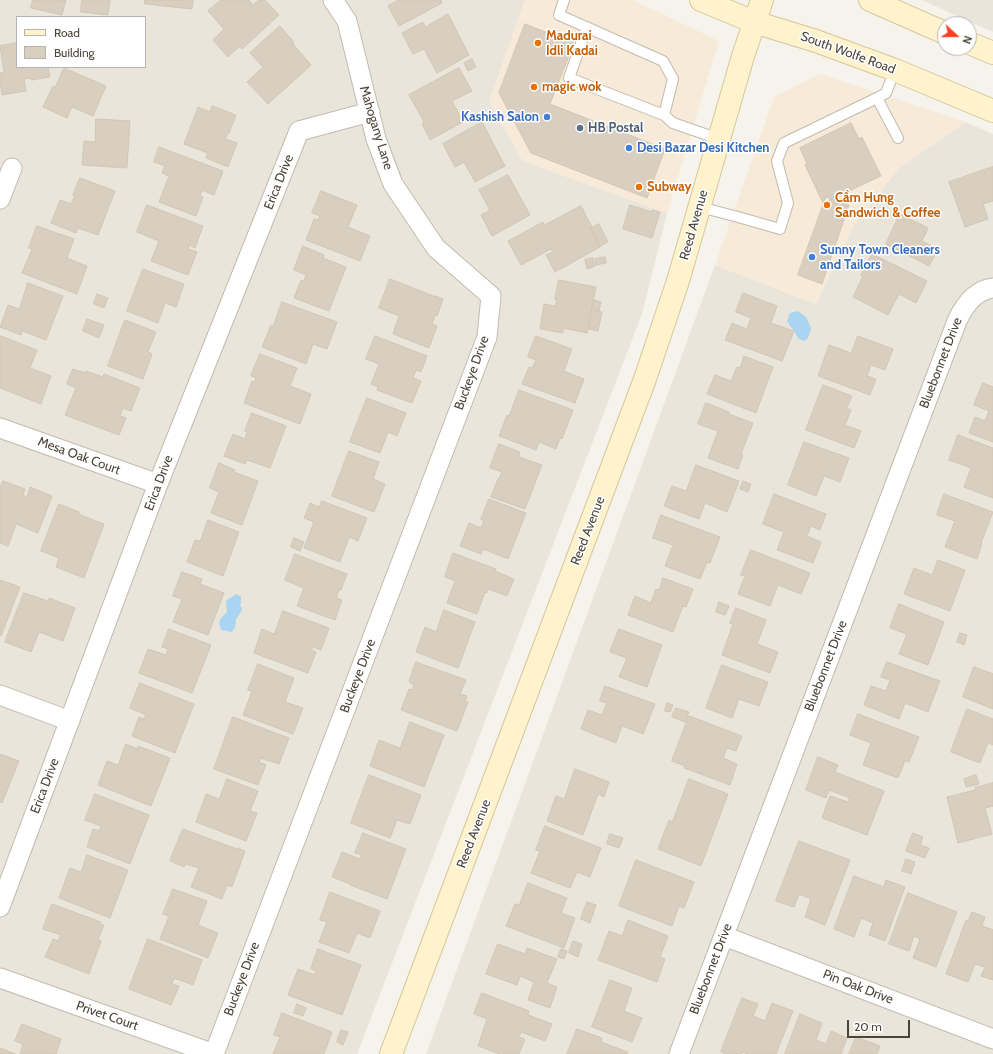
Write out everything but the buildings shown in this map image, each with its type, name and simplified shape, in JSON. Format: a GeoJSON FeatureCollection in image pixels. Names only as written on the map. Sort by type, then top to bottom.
{"type":"FeatureCollection","features":[{"type":"Feature","properties":{"kind":"main road","name":"South Wolfe Road"},"geometry":{"type":"LineString","coordinates":[[701,0],[754,22],[816,41],[895,70],[993,111]]}},
{"type":"Feature","properties":{"kind":"main road","name":"Reed Avenue"},"geometry":{"type":"LineString","coordinates":[[391,1054],[645,380],[678,281],[745,50],[762,0]]}},
{"type":"Feature","properties":{"kind":"main road"},"geometry":{"type":"LineString","coordinates":[[870,0],[937,29]]}},
{"type":"Feature","properties":{"kind":"main road"},"geometry":{"type":"LineString","coordinates":[[977,46],[993,53]]}},
{"type":"Feature","properties":{"kind":"street","name":"Mahogany Lane"},"geometry":{"type":"LineString","coordinates":[[333,0],[347,21],[376,139],[393,184],[436,248],[491,296]]}},
{"type":"Feature","properties":{"kind":"street","name":"Erica Drive"},"geometry":{"type":"LineString","coordinates":[[0,906],[158,484],[299,131],[370,112]]}},
{"type":"Feature","properties":{"kind":"street"},"geometry":{"type":"LineString","coordinates":[[0,199],[12,168]]}},
{"type":"Feature","properties":{"kind":"street","name":"Bluebonnet Drive"},"geometry":{"type":"LineString","coordinates":[[679,1054],[957,321],[962,310],[969,301],[978,294],[991,288]]}},
{"type":"Feature","properties":{"kind":"street","name":"Buckeye Drive"},"geometry":{"type":"LineString","coordinates":[[214,1054],[486,337],[491,296]]}},
{"type":"Feature","properties":{"kind":"street","name":"Mesa Oak Court"},"geometry":{"type":"LineString","coordinates":[[0,428],[158,484]]}},
{"type":"Feature","properties":{"kind":"street"},"geometry":{"type":"LineString","coordinates":[[0,695],[70,721]]}},
{"type":"Feature","properties":{"kind":"street","name":"Pin Oak Drive"},"geometry":{"type":"LineString","coordinates":[[724,936],[993,1039]]}},
{"type":"Feature","properties":{"kind":"street","name":"Privet Court"},"geometry":{"type":"LineString","coordinates":[[0,978],[214,1054]]}},
{"type":"Feature","properties":{"kind":"lane"},"geometry":{"type":"LineString","coordinates":[[564,0],[559,14],[663,61],[673,78],[664,115]]}},
{"type":"Feature","properties":{"kind":"lane"},"geometry":{"type":"LineString","coordinates":[[587,27],[569,78],[664,115],[673,124],[719,139]]}},
{"type":"Feature","properties":{"kind":"lane"},"geometry":{"type":"LineString","coordinates":[[700,207],[780,230],[788,202],[778,161],[784,143],[886,93],[895,70]]}},
{"type":"Feature","properties":{"kind":"lane"},"geometry":{"type":"LineString","coordinates":[[877,98],[898,138]]}},
{"type":"Feature","properties":{"kind":"shaded area"},"geometry":{"type":"Polygon","coordinates":[[[0,0],[525,0],[489,102],[523,161],[667,213],[642,314],[357,1054],[0,1054],[0,0]]]}},
{"type":"Feature","properties":{"kind":"shaded area"},"geometry":{"type":"Polygon","coordinates":[[[525,0],[633,0],[719,41],[667,213],[523,161],[489,102],[525,0]]]}},
{"type":"Feature","properties":{"kind":"shaded area"},"geometry":{"type":"Polygon","coordinates":[[[922,0],[993,0],[993,32],[977,25],[977,16],[958,16],[922,0]]]}},
{"type":"Feature","properties":{"kind":"shaded area"},"geometry":{"type":"Polygon","coordinates":[[[820,74],[966,122],[899,168],[854,225],[816,304],[715,265],[774,97],[820,74]]]}},
{"type":"Feature","properties":{"kind":"shaded area"},"geometry":{"type":"Polygon","coordinates":[[[966,122],[993,134],[993,1054],[426,1054],[715,265],[816,304],[854,225],[899,168],[966,122]]]}},
{"type":"Feature","properties":{"kind":"water"},"geometry":{"type":"Polygon","coordinates":[[[798,311],[806,317],[811,328],[808,338],[804,341],[799,339],[787,321],[790,313],[798,311]]]}},
{"type":"Feature","properties":{"kind":"water"},"geometry":{"type":"Polygon","coordinates":[[[236,594],[241,597],[240,606],[242,608],[236,619],[235,628],[230,633],[229,631],[221,630],[219,623],[221,618],[227,612],[226,601],[236,594]]]}},
{"type":"Feature","properties":{"kind":"place","name":"Madurai Idli Kadai"},"geometry":{"type":"Point","coordinates":[538,43]}},
{"type":"Feature","properties":{"kind":"place","name":"magic wok"},"geometry":{"type":"Point","coordinates":[534,87]}},
{"type":"Feature","properties":{"kind":"place","name":"Kashish Salon"},"geometry":{"type":"Point","coordinates":[547,117]}},
{"type":"Feature","properties":{"kind":"place","name":"HB Postal"},"geometry":{"type":"Point","coordinates":[580,128]}},
{"type":"Feature","properties":{"kind":"place","name":"Desi Bazar Desi Kitchen"},"geometry":{"type":"Point","coordinates":[629,148]}},
{"type":"Feature","properties":{"kind":"place","name":"Subway"},"geometry":{"type":"Point","coordinates":[639,187]}},
{"type":"Feature","properties":{"kind":"place","name":"Cẩm Hưng Sandwich & Coffee"},"geometry":{"type":"Point","coordinates":[827,205]}},
{"type":"Feature","properties":{"kind":"place","name":"Sunny Town Cleaners and Tailors"},"geometry":{"type":"Point","coordinates":[812,257]}}]}
